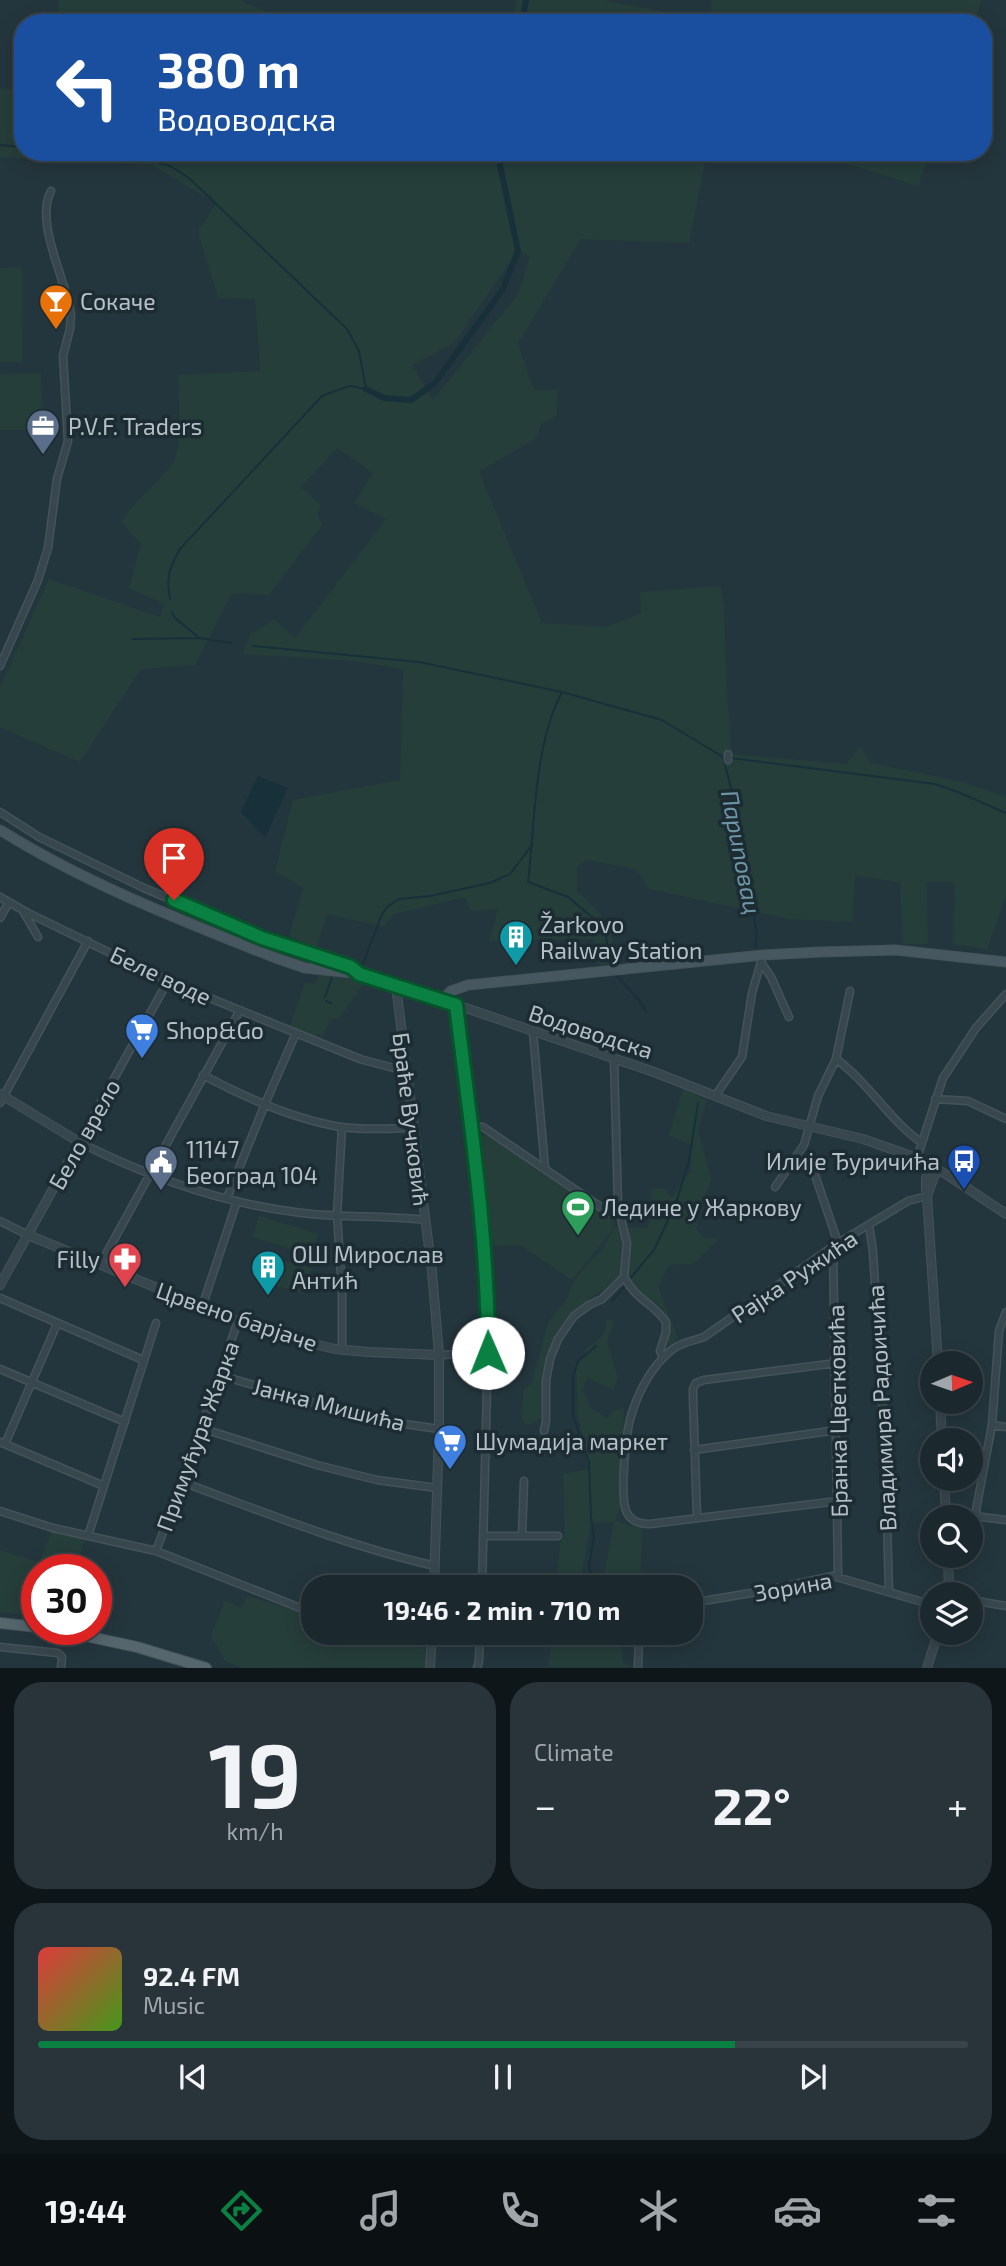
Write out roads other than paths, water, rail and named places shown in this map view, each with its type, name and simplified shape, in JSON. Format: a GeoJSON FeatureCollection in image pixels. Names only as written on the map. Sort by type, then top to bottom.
{"type":"FeatureCollection","features":[{"type":"Feature","properties":{"kind":"main road","name":"Водоводска"},"geometry":{"type":"LineString","coordinates":[[0,830],[42,856],[91,880],[239,944],[296,965],[316,970],[359,974],[442,1000]]}},
{"type":"Feature","properties":{"kind":"main road"},"geometry":{"type":"LineString","coordinates":[[442,1000],[451,991],[468,985],[762,958],[896,950],[1006,962]]}},
{"type":"Feature","properties":{"kind":"main road"},"geometry":{"type":"LineString","coordinates":[[0,1623],[21,1625]]}},
{"type":"Feature","properties":{"kind":"main road"},"geometry":{"type":"LineString","coordinates":[[112,1641],[206,1668]]}},
{"type":"Feature","properties":{"kind":"street"},"geometry":{"type":"LineString","coordinates":[[0,666],[47,553],[57,479],[67,446],[64,356],[71,315],[48,226],[46,206],[51,191]]}},
{"type":"Feature","properties":{"kind":"street","name":"Водоводска"},"geometry":{"type":"LineString","coordinates":[[0,812],[40,837],[97,866],[262,938],[351,967],[359,974]]}},
{"type":"Feature","properties":{"kind":"street","name":"Беле воде"},"geometry":{"type":"LineString","coordinates":[[0,897],[168,982],[360,1059],[405,1071]]}},
{"type":"Feature","properties":{"kind":"street"},"geometry":{"type":"LineString","coordinates":[[0,918],[9,902]]}},
{"type":"Feature","properties":{"kind":"street"},"geometry":{"type":"LineString","coordinates":[[22,909],[38,937]]}},
{"type":"Feature","properties":{"kind":"street"},"geometry":{"type":"LineString","coordinates":[[88,940],[1,1098],[79,1142],[184,1186],[237,1201],[302,1213],[425,1220]]}},
{"type":"Feature","properties":{"kind":"street"},"geometry":{"type":"LineString","coordinates":[[316,970],[318,957]]}},
{"type":"Feature","properties":{"kind":"street"},"geometry":{"type":"LineString","coordinates":[[762,958],[789,1017]]}},
{"type":"Feature","properties":{"kind":"street"},"geometry":{"type":"LineString","coordinates":[[715,1096],[742,1057],[752,993],[762,958]]}},
{"type":"Feature","properties":{"kind":"street","name":"Бело врело"},"geometry":{"type":"LineString","coordinates":[[0,1285],[168,982]]}},
{"type":"Feature","properties":{"kind":"street","name":"Браће Вучковић"},"geometry":{"type":"LineString","coordinates":[[396,986],[439,1355],[435,1575]]}},
{"type":"Feature","properties":{"kind":"street"},"geometry":{"type":"LineString","coordinates":[[775,1186],[803,1146],[818,1096],[836,1059],[850,990]]}},
{"type":"Feature","properties":{"kind":"street"},"geometry":{"type":"LineString","coordinates":[[917,1158],[940,1084],[951,1063],[1006,994]]}},
{"type":"Feature","properties":{"kind":"street","name":"Водоводска"},"geometry":{"type":"LineString","coordinates":[[442,1000],[676,1080],[766,1116],[863,1139],[917,1158],[1006,1214]]}},
{"type":"Feature","properties":{"kind":"street"},"geometry":{"type":"LineString","coordinates":[[456,1005],[485,1254],[488,1353],[482,1575]]}},
{"type":"Feature","properties":{"kind":"street"},"geometry":{"type":"LineString","coordinates":[[100,1265],[240,1010]]}},
{"type":"Feature","properties":{"kind":"street"},"geometry":{"type":"LineString","coordinates":[[533,1032],[545,1169]]}},
{"type":"Feature","properties":{"kind":"street"},"geometry":{"type":"LineString","coordinates":[[227,1198],[264,1104],[296,1033]]}},
{"type":"Feature","properties":{"kind":"street"},"geometry":{"type":"LineString","coordinates":[[544,1431],[550,1359],[558,1339],[574,1316],[626,1280],[627,1244],[619,1214],[614,1059]]}},
{"type":"Feature","properties":{"kind":"street"},"geometry":{"type":"LineString","coordinates":[[836,1059],[922,1143]]}},
{"type":"Feature","properties":{"kind":"street"},"geometry":{"type":"LineString","coordinates":[[203,1075],[264,1104],[342,1127],[412,1128]]}},
{"type":"Feature","properties":{"kind":"street"},"geometry":{"type":"LineString","coordinates":[[935,1099],[968,1101],[1006,1119]]}},
{"type":"Feature","properties":{"kind":"street"},"geometry":{"type":"LineString","coordinates":[[471,1126],[483,1127],[608,1212],[619,1214]]}},
{"type":"Feature","properties":{"kind":"street"},"geometry":{"type":"LineString","coordinates":[[342,1127],[337,1215],[342,1290],[342,1350]]}},
{"type":"Feature","properties":{"kind":"street"},"geometry":{"type":"LineString","coordinates":[[927,1196],[935,1167]]}},
{"type":"Feature","properties":{"kind":"street"},"geometry":{"type":"LineString","coordinates":[[935,1167],[926,1181],[936,1351]]}},
{"type":"Feature","properties":{"kind":"street","name":"Бранка Цветковића"},"geometry":{"type":"LineString","coordinates":[[814,1172],[836,1245],[838,1576]]}},
{"type":"Feature","properties":{"kind":"street"},"geometry":{"type":"LineString","coordinates":[[930,1187],[942,1177],[949,1176]]}},
{"type":"Feature","properties":{"kind":"street","name":"Рајка Ружића"},"geometry":{"type":"LineString","coordinates":[[697,1517],[650,1524],[639,1523],[627,1513],[625,1503],[628,1432],[640,1394],[663,1357],[684,1341],[704,1337],[836,1245],[908,1200],[927,1196]]}},
{"type":"Feature","properties":{"kind":"street"},"geometry":{"type":"LineString","coordinates":[[202,1307],[237,1201]]}},
{"type":"Feature","properties":{"kind":"street","name":"Црвено барјаче"},"geometry":{"type":"LineString","coordinates":[[0,1221],[202,1307],[309,1343],[342,1350],[439,1355],[488,1353]]}},
{"type":"Feature","properties":{"kind":"street","name":"Владимира Радоичића"},"geometry":{"type":"LineString","coordinates":[[869,1225],[872,1236],[885,1448],[889,1592]]}},
{"type":"Feature","properties":{"kind":"street","name":"Рајка Ружића"},"geometry":{"type":"LineString","coordinates":[[626,1280],[637,1296],[654,1308],[666,1322],[660,1351],[663,1357]]}},
{"type":"Feature","properties":{"kind":"street"},"geometry":{"type":"LineString","coordinates":[[0,1298],[143,1360]]}},
{"type":"Feature","properties":{"kind":"street"},"geometry":{"type":"LineString","coordinates":[[1006,1312],[992,1425],[977,1514],[981,1517],[1006,1520]]}},
{"type":"Feature","properties":{"kind":"street","name":"Примућура Жарка"},"geometry":{"type":"LineString","coordinates":[[156,1550],[183,1482],[238,1321]]}},
{"type":"Feature","properties":{"kind":"street"},"geometry":{"type":"LineString","coordinates":[[88,1536],[156,1323]]}},
{"type":"Feature","properties":{"kind":"street"},"geometry":{"type":"LineString","coordinates":[[57,1324],[2,1443],[104,1486]]}},
{"type":"Feature","properties":{"kind":"street"},"geometry":{"type":"LineString","coordinates":[[836,1363],[699,1380],[693,1392],[697,1517],[838,1501]]}},
{"type":"Feature","properties":{"kind":"street"},"geometry":{"type":"LineString","coordinates":[[0,1369],[125,1422]]}},
{"type":"Feature","properties":{"kind":"street","name":"Јанка Мишића"},"geometry":{"type":"LineString","coordinates":[[219,1375],[370,1419],[439,1429]]}},
{"type":"Feature","properties":{"kind":"street"},"geometry":{"type":"LineString","coordinates":[[992,1425],[1006,1427]]}},
{"type":"Feature","properties":{"kind":"street"},"geometry":{"type":"LineString","coordinates":[[201,1428],[317,1465],[377,1480],[438,1489]]}},
{"type":"Feature","properties":{"kind":"street"},"geometry":{"type":"LineString","coordinates":[[694,1450],[837,1430]]}},
{"type":"Feature","properties":{"kind":"street"},"geometry":{"type":"LineString","coordinates":[[522,1535],[524,1481]]}},
{"type":"Feature","properties":{"kind":"street"},"geometry":{"type":"LineString","coordinates":[[183,1482],[324,1535],[390,1556],[435,1566]]}},
{"type":"Feature","properties":{"kind":"street"},"geometry":{"type":"LineString","coordinates":[[0,1511],[32,1523],[156,1550],[301,1608]]}},
{"type":"Feature","properties":{"kind":"street"},"geometry":{"type":"LineString","coordinates":[[484,1535],[558,1536]]}},
{"type":"Feature","properties":{"kind":"street","name":"Зорина"},"geometry":{"type":"LineString","coordinates":[[703,1601],[838,1576],[920,1601]]}},
{"type":"Feature","properties":{"kind":"street"},"geometry":{"type":"LineString","coordinates":[[983,1602],[1006,1606]]}},
{"type":"Feature","properties":{"kind":"street"},"geometry":{"type":"LineString","coordinates":[[430,1668],[431,1645]]}},
{"type":"Feature","properties":{"kind":"street"},"geometry":{"type":"LineString","coordinates":[[477,1668],[480,1645]]}},
{"type":"Feature","properties":{"kind":"street"},"geometry":{"type":"LineString","coordinates":[[638,1668],[639,1645]]}},
{"type":"Feature","properties":{"kind":"street"},"geometry":{"type":"LineString","coordinates":[[928,1668],[934,1645]]}},
{"type":"Feature","properties":{"kind":"street"},"geometry":{"type":"LineString","coordinates":[[0,1647],[58,1653],[62,1657],[61,1668]]}},
{"type":"Feature","properties":{"kind":"water"},"geometry":{"type":"Polygon","coordinates":[[[258,776],[288,788],[265,838],[241,812],[258,776]]]}},
{"type":"Feature","properties":{"kind":"waterway"},"geometry":{"type":"LineString","coordinates":[[524,14],[526,0]]}},
{"type":"Feature","properties":{"kind":"waterway"},"geometry":{"type":"LineString","coordinates":[[0,145],[14,146]]}},
{"type":"Feature","properties":{"kind":"waterway"},"geometry":{"type":"LineString","coordinates":[[154,161],[170,166],[189,178],[347,329],[359,351],[366,389],[349,386],[322,396],[180,549],[169,573],[170,599]]}},
{"type":"Feature","properties":{"kind":"waterway"},"geometry":{"type":"LineString","coordinates":[[366,389],[384,398],[411,400],[435,383],[503,289],[518,251],[501,161]]}},
{"type":"Feature","properties":{"kind":"waterway"},"geometry":{"type":"LineString","coordinates":[[172,612],[174,617],[198,637]]}},
{"type":"Feature","properties":{"kind":"waterway"},"geometry":{"type":"LineString","coordinates":[[132,639],[199,638],[231,643]]}},
{"type":"Feature","properties":{"kind":"waterway"},"geometry":{"type":"LineString","coordinates":[[253,646],[419,662],[562,692],[662,720],[723,757],[935,784],[1006,813]]}},
{"type":"Feature","properties":{"kind":"waterway"},"geometry":{"type":"LineString","coordinates":[[562,692],[553,713],[541,760],[528,882],[568,897],[605,928],[609,960]]}},
{"type":"Feature","properties":{"kind":"waterway","name":"Париповац"},"geometry":{"type":"LineString","coordinates":[[723,757],[737,812],[757,935],[755,947]]}},
{"type":"Feature","properties":{"kind":"waterway"},"geometry":{"type":"LineString","coordinates":[[363,964],[387,907],[399,899],[430,896],[490,883],[510,874],[532,845]]}},
{"type":"Feature","properties":{"kind":"waterway"},"geometry":{"type":"LineString","coordinates":[[615,974],[646,1011]]}},
{"type":"Feature","properties":{"kind":"waterway"},"geometry":{"type":"LineString","coordinates":[[325,997],[332,977]]}},
{"type":"Feature","properties":{"kind":"waterway"},"geometry":{"type":"LineString","coordinates":[[326,1001],[331,1003]]}},
{"type":"Feature","properties":{"kind":"waterway","name":"Париповац"},"geometry":{"type":"LineString","coordinates":[[628,1281],[654,1250],[676,1203],[689,1161],[698,1103]]}},
{"type":"Feature","properties":{"kind":"waterway","name":"Париповац"},"geometry":{"type":"LineString","coordinates":[[612,1301],[625,1286]]}},
{"type":"Feature","properties":{"kind":"waterway","name":"Париповац"},"geometry":{"type":"LineString","coordinates":[[591,1575],[589,1565],[594,1537],[589,1462],[573,1415],[573,1377],[578,1361],[596,1346]]}},
{"type":"Feature","properties":{"kind":"place","name":"Сокаче"},"geometry":{"type":"Point","coordinates":[56,331]}},
{"type":"Feature","properties":{"kind":"place","name":"P.V.F. Traders"},"geometry":{"type":"Point","coordinates":[43,456]}},
{"type":"Feature","properties":{"kind":"place","name":"Žarkovo Railway Station"},"geometry":{"type":"Point","coordinates":[516,967]}},
{"type":"Feature","properties":{"kind":"place","name":"Shop&Go"},"geometry":{"type":"Point","coordinates":[142,1060]}},
{"type":"Feature","properties":{"kind":"place","name":"Илије Ђуричића"},"geometry":{"type":"Point","coordinates":[964,1191]}},
{"type":"Feature","properties":{"kind":"place","name":"11147 Београд 104"},"geometry":{"type":"Point","coordinates":[161,1192]}},
{"type":"Feature","properties":{"kind":"place","name":"Ледине у Жаркову"},"geometry":{"type":"Point","coordinates":[578,1237]}},
{"type":"Feature","properties":{"kind":"place","name":"Filly"},"geometry":{"type":"Point","coordinates":[125,1289]}},
{"type":"Feature","properties":{"kind":"place","name":"ОШ Мирослав Антић"},"geometry":{"type":"Point","coordinates":[268,1297]}},
{"type":"Feature","properties":{"kind":"place","name":"Шумадија маркет"},"geometry":{"type":"Point","coordinates":[450,1471]}}]}
